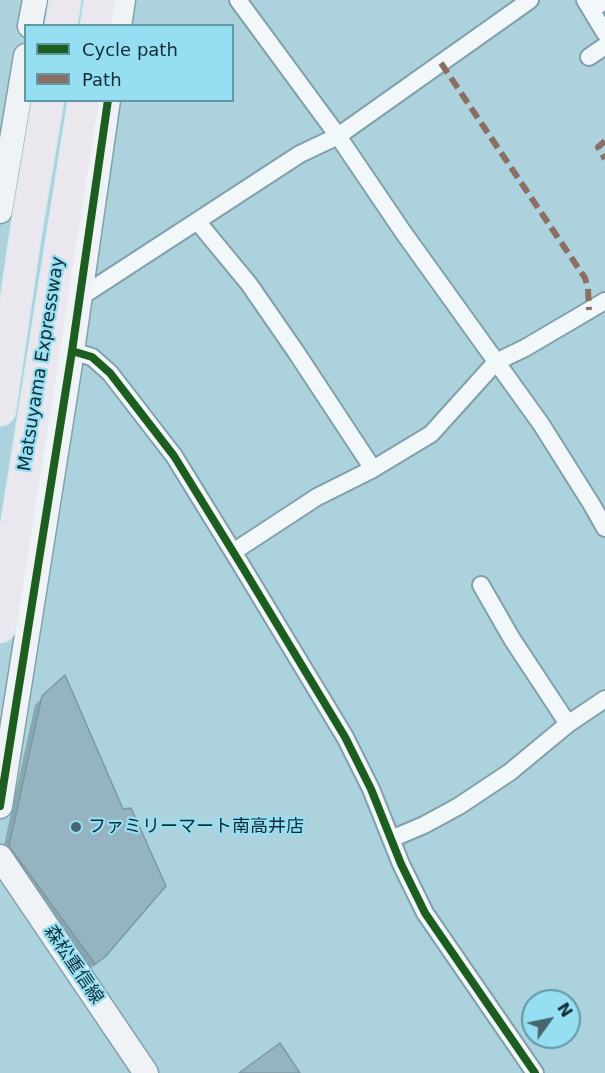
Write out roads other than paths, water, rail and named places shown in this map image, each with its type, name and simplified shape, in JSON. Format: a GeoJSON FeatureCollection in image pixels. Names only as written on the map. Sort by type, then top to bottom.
{"type":"FeatureCollection","features":[{"type":"Feature","properties":{"kind":"highway"},"geometry":{"type":"LineString","coordinates":[[61,24],[65,0]]}},
{"type":"Feature","properties":{"kind":"highway"},"geometry":{"type":"LineString","coordinates":[[96,24],[100,0]]}},
{"type":"Feature","properties":{"kind":"highway","name":"Matsuyama Expressway"},"geometry":{"type":"LineString","coordinates":[[0,410],[48,102]]}},
{"type":"Feature","properties":{"kind":"highway","name":"Matsuyama Expressway"},"geometry":{"type":"LineString","coordinates":[[0,627],[84,102]]}},
{"type":"Feature","properties":{"kind":"street"},"geometry":{"type":"LineString","coordinates":[[30,24],[35,0]]}},
{"type":"Feature","properties":{"kind":"street"},"geometry":{"type":"LineString","coordinates":[[119,24],[123,0]]}},
{"type":"Feature","properties":{"kind":"street"},"geometry":{"type":"LineString","coordinates":[[238,0],[338,136],[541,424],[605,528]]}},
{"type":"Feature","properties":{"kind":"street"},"geometry":{"type":"LineString","coordinates":[[79,298],[300,154],[338,136],[530,0]]}},
{"type":"Feature","properties":{"kind":"street"},"geometry":{"type":"LineString","coordinates":[[594,3],[605,33]]}},
{"type":"Feature","properties":{"kind":"street"},"geometry":{"type":"LineString","coordinates":[[589,57],[605,46]]}},
{"type":"Feature","properties":{"kind":"street"},"geometry":{"type":"LineString","coordinates":[[0,211],[24,68]]}},
{"type":"Feature","properties":{"kind":"street"},"geometry":{"type":"LineString","coordinates":[[0,806],[72,351],[108,102]]}},
{"type":"Feature","properties":{"kind":"street"},"geometry":{"type":"LineString","coordinates":[[197,221],[249,284],[373,469]]}},
{"type":"Feature","properties":{"kind":"street"},"geometry":{"type":"LineString","coordinates":[[233,552],[317,496],[373,469],[431,434],[496,362],[525,348],[605,301]]}},
{"type":"Feature","properties":{"kind":"street"},"geometry":{"type":"LineString","coordinates":[[72,351],[92,357],[110,373],[174,456],[345,737],[371,789],[400,864],[425,913],[535,1073]]}},
{"type":"Feature","properties":{"kind":"street"},"geometry":{"type":"LineString","coordinates":[[482,585],[512,639],[568,724]]}},
{"type":"Feature","properties":{"kind":"street"},"geometry":{"type":"LineString","coordinates":[[391,839],[424,825],[459,806],[510,772],[568,724],[605,699]]}},
{"type":"Feature","properties":{"kind":"street","name":"森松重信線"},"geometry":{"type":"LineString","coordinates":[[0,857],[146,1073]]}},
{"type":"Feature","properties":{"kind":"place","name":"ファミリーマート南高井店"},"geometry":{"type":"Point","coordinates":[76,827]}}]}
